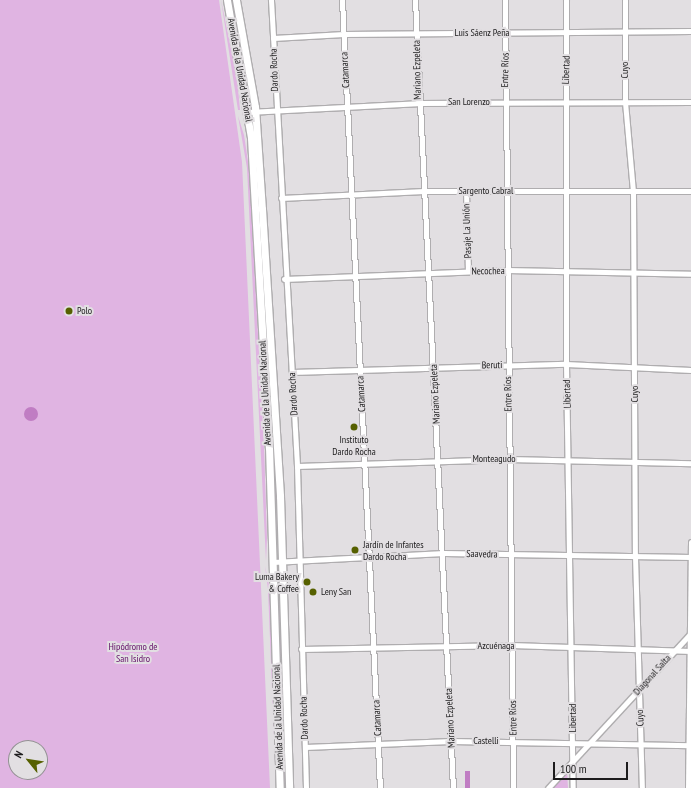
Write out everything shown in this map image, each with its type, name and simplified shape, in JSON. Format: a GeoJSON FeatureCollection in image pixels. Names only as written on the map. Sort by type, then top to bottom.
{"type":"FeatureCollection","features":[{"type":"Feature","properties":{"kind":"main road","name":"Avenida de la Unidad Nacional"},"geometry":{"type":"LineString","coordinates":[[227,0],[252,112],[273,562],[280,788]]}},
{"type":"Feature","properties":{"kind":"main road","name":"Avenida de la Unidad Nacional"},"geometry":{"type":"LineString","coordinates":[[236,0],[252,112],[282,561],[289,788]]}},
{"type":"Feature","properties":{"kind":"street","name":"Dardo Rocha"},"geometry":{"type":"LineString","coordinates":[[271,0],[284,279],[298,466],[301,649],[306,788]]}},
{"type":"Feature","properties":{"kind":"street","name":"Catamarca"},"geometry":{"type":"LineString","coordinates":[[342,0],[380,788]]}},
{"type":"Feature","properties":{"kind":"street","name":"Mariano Ezpeleta"},"geometry":{"type":"LineString","coordinates":[[415,0],[417,103],[424,191],[444,553],[452,788]]}},
{"type":"Feature","properties":{"kind":"street","name":"Entre Ríos"},"geometry":{"type":"LineString","coordinates":[[505,0],[506,33],[504,102],[513,788]]}},
{"type":"Feature","properties":{"kind":"street","name":"Libertad"},"geometry":{"type":"LineString","coordinates":[[566,0],[567,32],[564,102],[566,191],[566,364],[572,648],[573,788]]}},
{"type":"Feature","properties":{"kind":"street","name":"Cuyo"},"geometry":{"type":"LineString","coordinates":[[625,0],[625,102],[633,191],[635,556],[642,788]]}},
{"type":"Feature","properties":{"kind":"street","name":"Luis Sáenz Peña"},"geometry":{"type":"LineString","coordinates":[[273,38],[344,34],[691,31]]}},
{"type":"Feature","properties":{"kind":"street","name":"San Lorenzo"},"geometry":{"type":"LineString","coordinates":[[252,112],[276,112],[417,103],[691,102]]}},
{"type":"Feature","properties":{"kind":"street","name":"Sargento Cabral"},"geometry":{"type":"LineString","coordinates":[[281,198],[424,191],[691,191]]}},
{"type":"Feature","properties":{"kind":"street","name":"Pasaje La Unión"},"geometry":{"type":"LineString","coordinates":[[466,191],[468,271]]}},
{"type":"Feature","properties":{"kind":"street","name":"Necochea"},"geometry":{"type":"LineString","coordinates":[[284,279],[355,274],[507,270],[691,274]]}},
{"type":"Feature","properties":{"kind":"street","name":"Beruti"},"geometry":{"type":"LineString","coordinates":[[292,372],[434,366],[566,364],[635,366],[691,370]]}},
{"type":"Feature","properties":{"kind":"street","name":"Monteagudo"},"geometry":{"type":"LineString","coordinates":[[298,466],[438,460],[509,459],[691,463]]}},
{"type":"Feature","properties":{"kind":"street"},"geometry":{"type":"LineString","coordinates":[[688,788],[690,745],[691,542]]}},
{"type":"Feature","properties":{"kind":"street","name":"Saavedra"},"geometry":{"type":"LineString","coordinates":[[273,562],[368,555],[444,553],[691,557]]}},
{"type":"Feature","properties":{"kind":"street","name":"Diagonal Salta"},"geometry":{"type":"LineString","coordinates":[[548,788],[690,634]]}},
{"type":"Feature","properties":{"kind":"street","name":"Azcuénaga"},"geometry":{"type":"LineString","coordinates":[[301,649],[374,649],[512,645],[691,651]]}},
{"type":"Feature","properties":{"kind":"street","name":"Castelli"},"geometry":{"type":"LineString","coordinates":[[305,747],[451,741],[690,745]]}},
{"type":"Feature","properties":{"kind":"green space","name":"Hipódromo de San Isidro"},"geometry":{"type":"Polygon","coordinates":[[[0,0],[219,0],[242,162],[270,788],[0,788],[0,0]]]}},
{"type":"Feature","properties":{"kind":"green space"},"geometry":{"type":"Polygon","coordinates":[[[221,0],[237,78],[240,110],[238,110],[221,0]]]}},
{"type":"Feature","properties":{"kind":"green space"},"geometry":{"type":"Polygon","coordinates":[[[230,0],[234,0],[251,101],[249,99],[230,0]]]}},
{"type":"Feature","properties":{"kind":"green space"},"geometry":{"type":"Polygon","coordinates":[[[238,116],[244,135],[249,168],[264,445],[267,538],[266,561],[247,168],[238,116]]]}},
{"type":"Feature","properties":{"kind":"green space"},"geometry":{"type":"Polygon","coordinates":[[[251,123],[275,448],[277,552],[275,534],[251,123]]]}},
{"type":"Feature","properties":{"kind":"green space"},"geometry":{"type":"Polygon","coordinates":[[[265,566],[270,590],[276,788],[268,589],[265,566]]]}},
{"type":"Feature","properties":{"kind":"green space"},"geometry":{"type":"Polygon","coordinates":[[[276,577],[280,592],[286,788],[282,788],[276,577]]]}},
{"type":"Feature","properties":{"kind":"green space"},"geometry":{"type":"Polygon","coordinates":[[[567,771],[568,788],[552,788],[567,771]]]}},
{"type":"Feature","properties":{"kind":"shaded area"},"geometry":{"type":"Polygon","coordinates":[[[31,407],[36,409],[38,414],[36,419],[31,421],[26,419],[24,414],[26,409],[31,407]]]}},
{"type":"Feature","properties":{"kind":"shaded area"},"geometry":{"type":"Polygon","coordinates":[[[465,771],[470,771],[470,788],[465,788],[465,771]]]}},
{"type":"Feature","properties":{"kind":"place","name":"Polo"},"geometry":{"type":"Point","coordinates":[69,311]}},
{"type":"Feature","properties":{"kind":"place","name":"Instituto Dardo Rocha"},"geometry":{"type":"Point","coordinates":[354,427]}},
{"type":"Feature","properties":{"kind":"place","name":"Jardín de Infantes Dardo Rocha"},"geometry":{"type":"Point","coordinates":[355,550]}},
{"type":"Feature","properties":{"kind":"place","name":"Luma Bakery & Coffee"},"geometry":{"type":"Point","coordinates":[307,582]}},
{"type":"Feature","properties":{"kind":"place","name":"Leny San"},"geometry":{"type":"Point","coordinates":[313,592]}}]}
